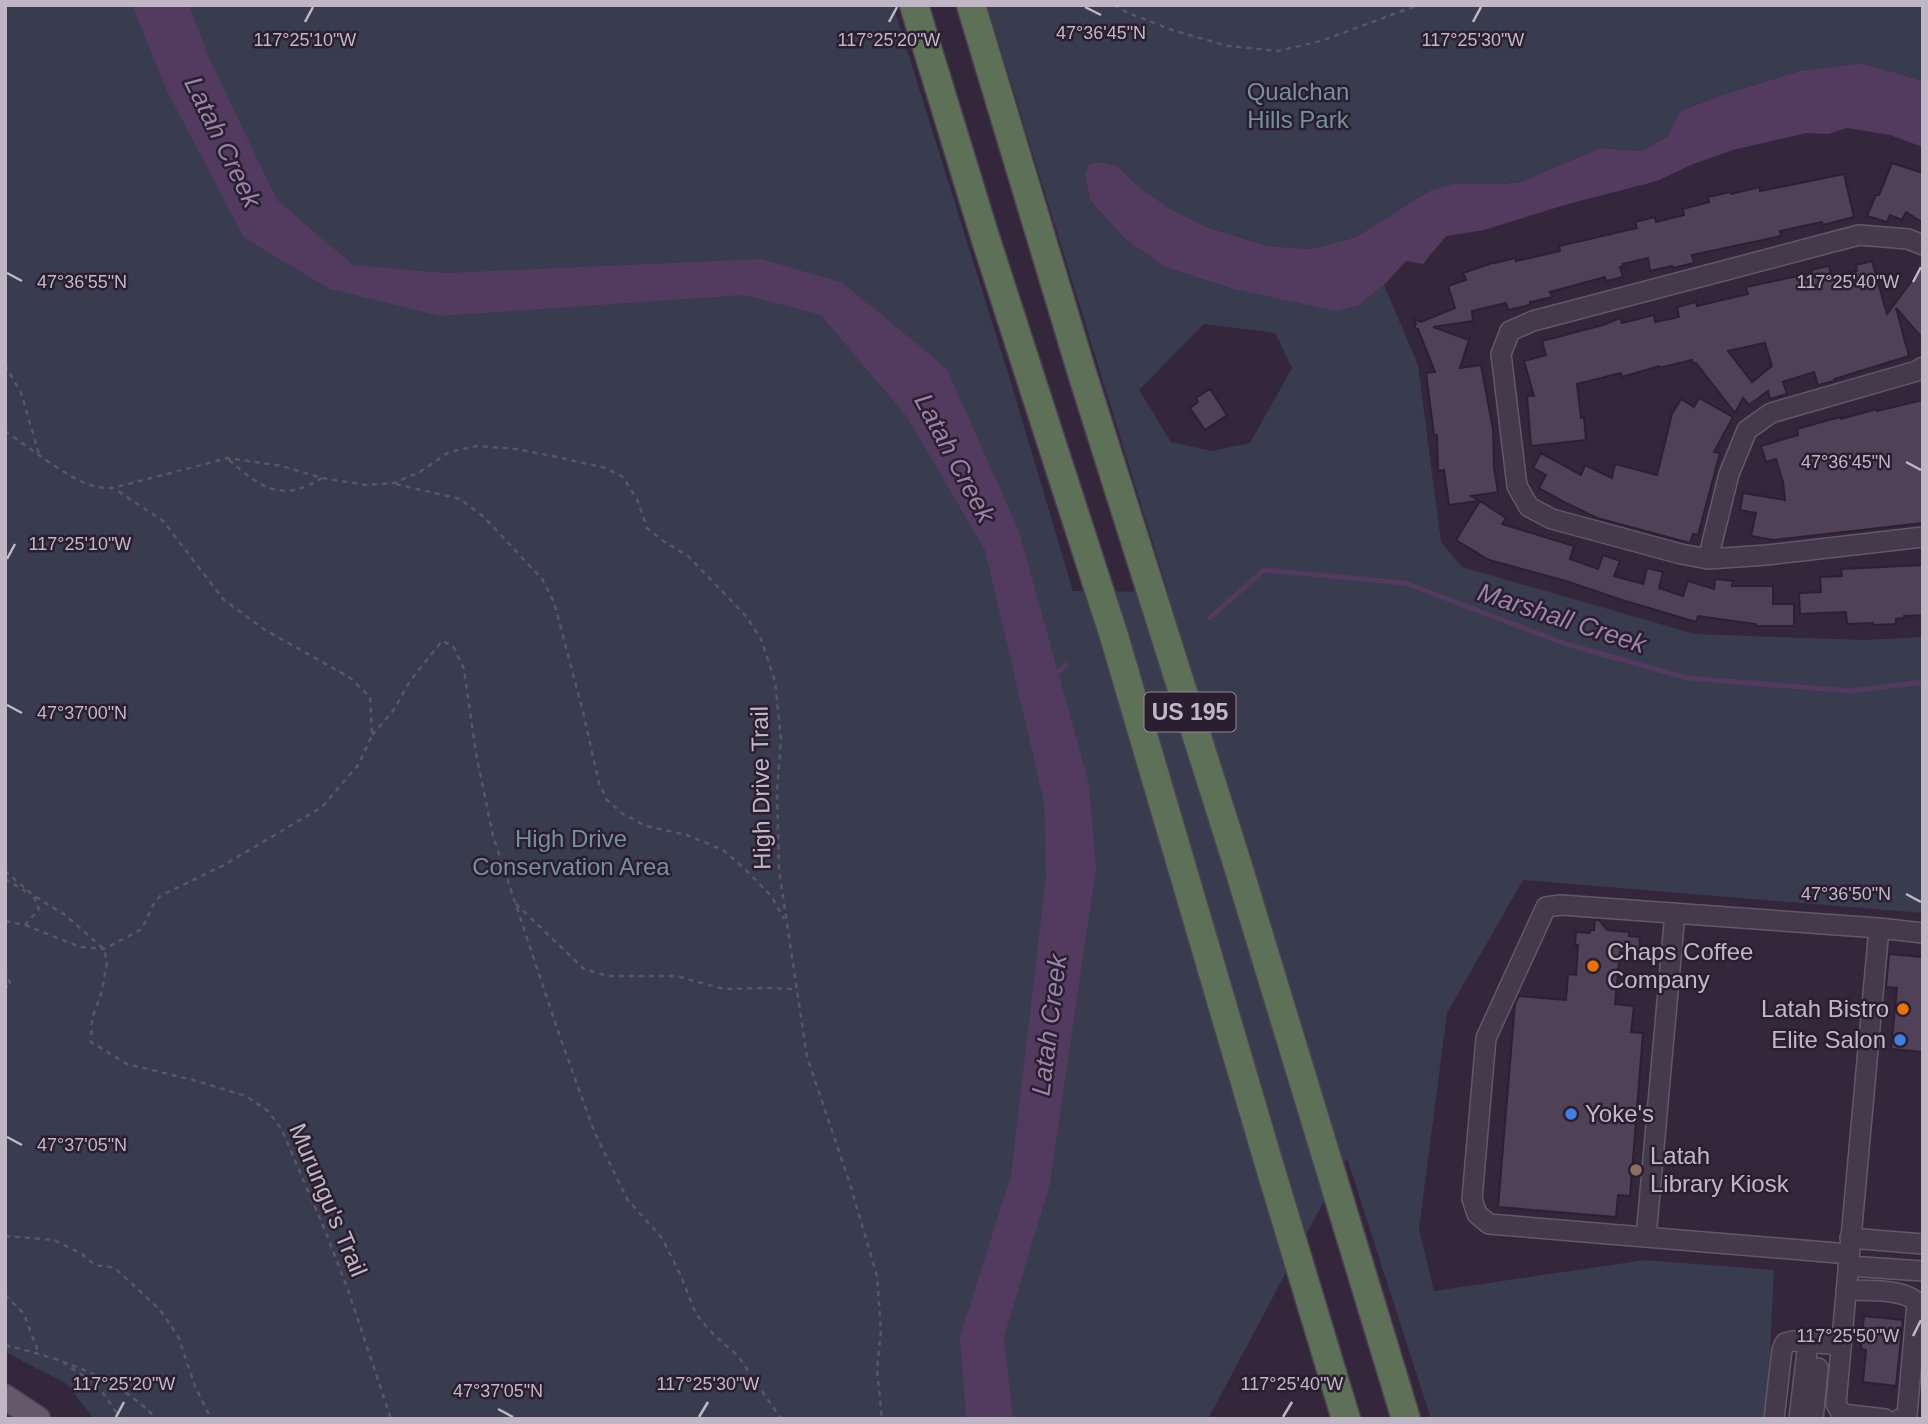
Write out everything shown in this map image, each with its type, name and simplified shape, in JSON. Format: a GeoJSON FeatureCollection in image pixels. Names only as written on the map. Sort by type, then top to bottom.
{"type":"FeatureCollection","features":[{"type":"Feature","properties":{"kind":"highway","name":"US 195"},"geometry":{"type":"LineString","coordinates":[[914,5],[985,237],[1114,636],[1346,1419]]}},
{"type":"Feature","properties":{"kind":"highway","name":"US 195"},"geometry":{"type":"LineString","coordinates":[[971,5],[1070,334],[1237,863],[1406,1419]]}},
{"type":"Feature","properties":{"kind":"main road"},"geometry":{"type":"LineString","coordinates":[[8,1398],[38,1419]]}},
{"type":"Feature","properties":{"kind":"street"},"geometry":{"type":"LineString","coordinates":[[1923,245],[1908,239],[1859,235],[1533,321],[1510,331],[1501,355],[1517,486],[1528,507],[1552,519],[1708,559],[1923,537]]}},
{"type":"Feature","properties":{"kind":"street"},"geometry":{"type":"LineString","coordinates":[[1708,559],[1729,474],[1747,430],[1771,413],[1923,367]]}},
{"type":"Feature","properties":{"kind":"street"},"geometry":{"type":"LineString","coordinates":[[1923,933],[1561,905],[1546,907],[1486,1038],[1472,1199],[1477,1214],[1489,1224],[1849,1253],[1923,1271]]}},
{"type":"Feature","properties":{"kind":"street"},"geometry":{"type":"LineString","coordinates":[[1646,1237],[1675,913]]}},
{"type":"Feature","properties":{"kind":"street"},"geometry":{"type":"LineString","coordinates":[[1880,928],[1836,1404],[1840,1416],[1885,1419]]}},
{"type":"Feature","properties":{"kind":"street"},"geometry":{"type":"LineString","coordinates":[[1849,1253],[1923,1244]]}},
{"type":"Feature","properties":{"kind":"street"},"geometry":{"type":"LineString","coordinates":[[1846,1290],[1904,1293],[1913,1297],[1917,1303],[1903,1417]]}},
{"type":"Feature","properties":{"kind":"street"},"geometry":{"type":"LineString","coordinates":[[1786,1419],[1807,1342]]}},
{"type":"Feature","properties":{"kind":"street"},"geometry":{"type":"LineString","coordinates":[[1799,1419],[1807,1342]]}},
{"type":"Feature","properties":{"kind":"street"},"geometry":{"type":"LineString","coordinates":[[1807,1342],[1813,1419]]}},
{"type":"Feature","properties":{"kind":"street"},"geometry":{"type":"LineString","coordinates":[[1774,1419],[1785,1343],[1841,1345]]}},
{"type":"Feature","properties":{"kind":"path"},"geometry":{"type":"LineString","coordinates":[[1114,5],[1172,30],[1228,46],[1278,51],[1321,41],[1418,5]]}},
{"type":"Feature","properties":{"kind":"path"},"geometry":{"type":"LineString","coordinates":[[5,365],[21,393],[39,454]]}},
{"type":"Feature","properties":{"kind":"path","name":"High Drive Trail"},"geometry":{"type":"LineString","coordinates":[[5,431],[82,481],[113,488],[228,458],[366,485],[394,483],[420,472],[449,452],[477,446],[516,449],[557,457],[606,468],[623,477],[637,499],[647,528],[688,556],[746,616],[761,639],[775,681],[781,739],[776,791],[779,870],[795,989],[807,1057],[850,1184],[877,1276],[881,1331],[877,1369],[882,1419]]}},
{"type":"Feature","properties":{"kind":"path"},"geometry":{"type":"LineString","coordinates":[[228,458],[246,475],[268,488],[286,492],[307,488],[322,478]]}},
{"type":"Feature","properties":{"kind":"path"},"geometry":{"type":"LineString","coordinates":[[394,483],[460,499],[484,517],[542,579],[554,602],[599,783],[607,800],[623,814],[646,826],[687,835],[723,850],[772,897],[786,922]]}},
{"type":"Feature","properties":{"kind":"path"},"geometry":{"type":"LineString","coordinates":[[113,488],[163,521],[224,600],[265,630],[349,677],[370,696],[372,735]]}},
{"type":"Feature","properties":{"kind":"path"},"geometry":{"type":"LineString","coordinates":[[5,921],[25,925],[80,947],[104,949],[142,929],[160,896],[224,865],[322,807],[359,764],[372,735],[393,711],[410,681],[442,641],[453,646],[464,669],[476,752],[493,836],[594,1131],[627,1199],[662,1238],[696,1314],[713,1334],[738,1356],[781,1419]]}},
{"type":"Feature","properties":{"kind":"path"},"geometry":{"type":"LineString","coordinates":[[5,872],[33,895],[39,909],[25,925]]}},
{"type":"Feature","properties":{"kind":"path"},"geometry":{"type":"LineString","coordinates":[[5,880],[65,915],[104,949]]}},
{"type":"Feature","properties":{"kind":"path"},"geometry":{"type":"LineString","coordinates":[[516,903],[584,969],[608,976],[676,976],[724,989],[795,989]]}},
{"type":"Feature","properties":{"kind":"path","name":"Murungu's Trail"},"geometry":{"type":"LineString","coordinates":[[104,949],[107,962],[102,991],[92,1019],[91,1042],[127,1064],[246,1096],[268,1111],[282,1130],[326,1233],[391,1419]]}},
{"type":"Feature","properties":{"kind":"path"},"geometry":{"type":"LineString","coordinates":[[5,970],[12,986],[5,987]]}},
{"type":"Feature","properties":{"kind":"path"},"geometry":{"type":"LineString","coordinates":[[5,1236],[54,1240],[82,1254],[95,1265],[116,1268],[160,1310],[178,1336],[211,1419]]}},
{"type":"Feature","properties":{"kind":"path"},"geometry":{"type":"LineString","coordinates":[[5,1295],[23,1314],[39,1354]]}},
{"type":"Feature","properties":{"kind":"path"},"geometry":{"type":"LineString","coordinates":[[5,1345],[82,1368],[139,1401],[157,1419]]}},
{"type":"Feature","properties":{"kind":"path"},"geometry":{"type":"LineString","coordinates":[[57,1359],[98,1386],[121,1419]]}},
{"type":"Feature","properties":{"kind":"green space","name":"High Drive Conservation Area"},"geometry":{"type":"Polygon","coordinates":[[[5,5],[893,5],[1073,591],[1168,592],[987,5],[1923,5],[1923,81],[1862,63],[1799,71],[1680,111],[1667,137],[1640,151],[1600,148],[1520,182],[1429,191],[1356,237],[1312,249],[1268,246],[1206,227],[1170,209],[1117,166],[1099,162],[1090,164],[1085,176],[1090,200],[1125,239],[1165,267],[1233,289],[1359,305],[1384,285],[1418,365],[1441,542],[1462,567],[1695,634],[1865,640],[1923,637],[1923,913],[1523,880],[1447,1013],[1419,1229],[1434,1291],[1645,1260],[1774,1270],[1767,1419],[1431,1419],[1347,1158],[1208,1419],[94,1419],[67,1384],[5,1352],[5,5]],[[1204,324],[1139,390],[1171,442],[1212,451],[1250,443],[1292,368],[1275,333],[1204,324]]]}},
{"type":"Feature","properties":{"kind":"water","name":"Latah Creek"},"geometry":{"type":"Polygon","coordinates":[[[132,5],[189,5],[210,60],[277,200],[353,265],[446,273],[761,259],[843,283],[947,369],[1019,531],[1089,784],[1096,868],[1050,1183],[1004,1337],[1013,1419],[966,1419],[960,1337],[1011,1175],[1046,876],[1044,802],[985,550],[907,417],[821,315],[745,295],[440,316],[330,289],[244,238],[167,91],[132,5]]]}},
{"type":"Feature","properties":{"kind":"water"},"geometry":{"type":"Polygon","coordinates":[[[1862,63],[1923,81],[1923,147],[1890,135],[1847,128],[1828,134],[1806,133],[1733,150],[1693,164],[1657,181],[1568,204],[1484,230],[1446,236],[1423,264],[1406,261],[1384,285],[1359,305],[1336,311],[1233,289],[1165,267],[1125,239],[1090,200],[1085,176],[1089,164],[1099,162],[1117,166],[1170,209],[1206,227],[1268,246],[1312,249],[1356,237],[1429,191],[1454,184],[1520,182],[1600,148],[1640,151],[1667,137],[1680,111],[1799,71],[1862,63]]]}},
{"type":"Feature","properties":{"kind":"building"},"geometry":{"type":"Polygon","coordinates":[[[1892,163],[1923,173],[1923,223],[1906,212],[1902,220],[1890,215],[1887,222],[1867,216],[1892,163]]]}},
{"type":"Feature","properties":{"kind":"building"},"geometry":{"type":"Polygon","coordinates":[[[1844,174],[1854,217],[1780,231],[1781,236],[1692,255],[1694,263],[1673,268],[1672,266],[1650,271],[1648,258],[1623,264],[1624,266],[1620,267],[1623,277],[1606,281],[1605,277],[1550,292],[1552,297],[1508,310],[1506,303],[1472,311],[1473,321],[1433,327],[1469,340],[1460,368],[1481,365],[1493,429],[1498,492],[1471,496],[1479,501],[1449,505],[1444,470],[1438,471],[1437,435],[1434,435],[1426,373],[1435,372],[1414,325],[1414,319],[1421,322],[1455,308],[1448,286],[1466,280],[1463,273],[1495,262],[1515,258],[1516,261],[1560,251],[1559,246],[1637,228],[1635,222],[1655,217],[1656,222],[1684,215],[1683,209],[1709,202],[1708,197],[1760,187],[1760,191],[1844,174]]]}},
{"type":"Feature","properties":{"kind":"building"},"geometry":{"type":"Polygon","coordinates":[[[1872,261],[1887,314],[1923,266],[1923,339],[1896,308],[1909,356],[1818,385],[1814,372],[1783,382],[1787,394],[1770,399],[1768,391],[1749,405],[1743,398],[1735,413],[1692,360],[1622,377],[1621,373],[1577,384],[1586,440],[1531,446],[1527,396],[1534,396],[1524,361],[1546,355],[1542,341],[1620,318],[1622,323],[1654,315],[1655,322],[1679,317],[1677,307],[1696,302],[1697,306],[1748,294],[1746,287],[1812,273],[1811,270],[1829,266],[1832,277],[1857,271],[1856,265],[1872,261]],[[1765,343],[1728,351],[1752,382],[1772,366],[1765,343]]]}},
{"type":"Feature","properties":{"kind":"building"},"geometry":{"type":"Polygon","coordinates":[[[1210,389],[1227,415],[1205,430],[1190,408],[1198,402],[1196,398],[1210,389]]]}},
{"type":"Feature","properties":{"kind":"building"},"geometry":{"type":"Polygon","coordinates":[[[1699,398],[1733,417],[1714,452],[1720,453],[1698,535],[1693,534],[1690,543],[1597,518],[1539,488],[1546,475],[1533,468],[1541,453],[1581,475],[1585,465],[1612,478],[1615,464],[1657,475],[1672,414],[1681,399],[1694,407],[1699,398]]]}},
{"type":"Feature","properties":{"kind":"building"},"geometry":{"type":"Polygon","coordinates":[[[1923,400],[1923,523],[1773,540],[1751,536],[1756,513],[1740,510],[1743,493],[1785,500],[1776,459],[1766,462],[1761,446],[1798,435],[1797,429],[1825,421],[1923,400]]]}},
{"type":"Feature","properties":{"kind":"building"},"geometry":{"type":"Polygon","coordinates":[[[1480,501],[1506,518],[1502,524],[1574,546],[1570,559],[1598,569],[1603,555],[1620,561],[1614,576],[1643,584],[1647,568],[1663,572],[1659,588],[1683,596],[1688,581],[1714,589],[1715,579],[1733,581],[1732,586],[1773,586],[1773,604],[1794,604],[1794,626],[1756,626],[1698,616],[1696,622],[1489,560],[1456,540],[1480,501]]]}},
{"type":"Feature","properties":{"kind":"building"},"geometry":{"type":"Polygon","coordinates":[[[1923,565],[1923,615],[1904,616],[1896,619],[1896,624],[1873,625],[1847,624],[1846,612],[1800,614],[1799,593],[1821,592],[1820,577],[1842,576],[1841,569],[1923,565]]]}},
{"type":"Feature","properties":{"kind":"building","name":"Yoke's"},"geometry":{"type":"Polygon","coordinates":[[[1595,920],[1599,920],[1607,930],[1629,932],[1629,936],[1640,937],[1639,953],[1620,952],[1615,1004],[1634,1006],[1631,1032],[1643,1033],[1630,1196],[1618,1195],[1616,1217],[1498,1207],[1515,1003],[1519,996],[1566,1000],[1568,974],[1576,975],[1576,932],[1590,933],[1590,930],[1594,930],[1595,920]]]}},
{"type":"Feature","properties":{"kind":"building"},"geometry":{"type":"Polygon","coordinates":[[[1889,954],[1923,957],[1923,1052],[1891,1049],[1897,988],[1886,987],[1889,954]]]}},
{"type":"Feature","properties":{"kind":"building"},"geometry":{"type":"Polygon","coordinates":[[[1864,1316],[1903,1320],[1896,1386],[1863,1382],[1866,1350],[1861,1349],[1864,1316]]]}},
{"type":"Feature","properties":{"kind":"waterway","name":"Marshall Creek"},"geometry":{"type":"LineString","coordinates":[[1210,618],[1264,570],[1405,583],[1566,644],[1687,678],[1851,691],[1923,682]]}},
{"type":"Feature","properties":{"kind":"waterway","name":"Marshall Creek"},"geometry":{"type":"LineString","coordinates":[[1053,677],[1066,665]]}},
{"type":"Feature","properties":{"kind":"place","name":"Chaps Coffee Company"},"geometry":{"type":"Point","coordinates":[1593,966]}},
{"type":"Feature","properties":{"kind":"place","name":"Latah Bistro"},"geometry":{"type":"Point","coordinates":[1903,1009]}},
{"type":"Feature","properties":{"kind":"place","name":"Elite Salon"},"geometry":{"type":"Point","coordinates":[1900,1040]}},
{"type":"Feature","properties":{"kind":"place","name":"Yoke's"},"geometry":{"type":"Point","coordinates":[1571,1114]}},
{"type":"Feature","properties":{"kind":"place","name":"Latah Library Kiosk"},"geometry":{"type":"Point","coordinates":[1636,1170]}},
{"type":"Feature","properties":{"kind":"park label","name":"Qualchan Hills Park"},"geometry":{"type":"Point","coordinates":[1298,106]}}]}
